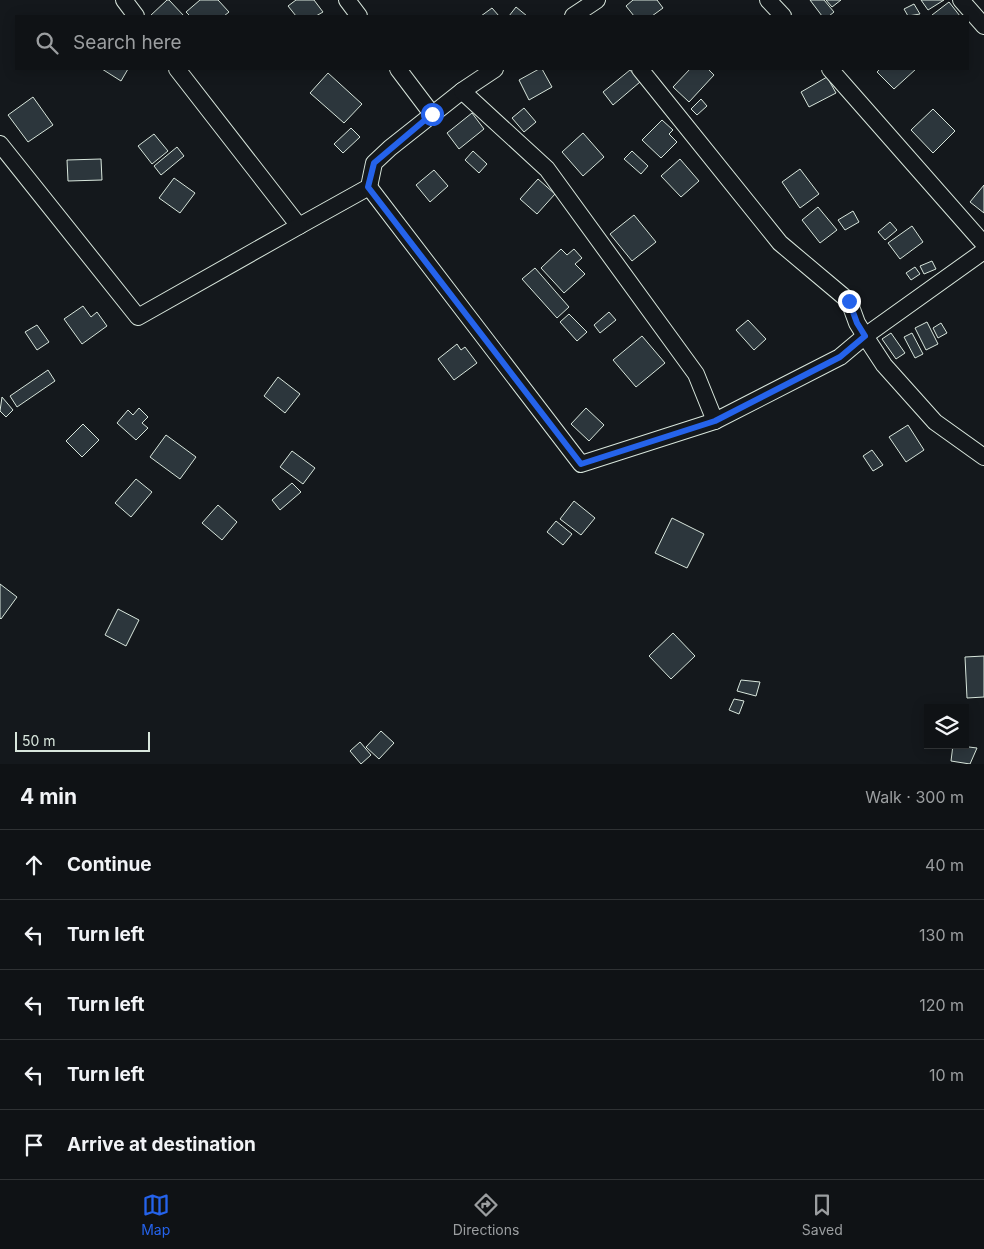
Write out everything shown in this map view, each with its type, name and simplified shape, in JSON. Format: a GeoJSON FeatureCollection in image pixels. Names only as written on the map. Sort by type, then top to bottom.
{"type":"FeatureCollection","features":[{"type":"Feature","properties":{"kind":"street"},"geometry":{"type":"LineString","coordinates":[[124,0],[135,15]]}},
{"type":"Feature","properties":{"kind":"street"},"geometry":{"type":"LineString","coordinates":[[347,0],[358,15]]}},
{"type":"Feature","properties":{"kind":"street"},"geometry":{"type":"LineString","coordinates":[[768,0],[782,15]]}},
{"type":"Feature","properties":{"kind":"street"},"geometry":{"type":"LineString","coordinates":[[962,0],[984,26]]}},
{"type":"Feature","properties":{"kind":"street"},"geometry":{"type":"LineString","coordinates":[[576,15],[595,7]]}},
{"type":"Feature","properties":{"kind":"street"},"geometry":{"type":"LineString","coordinates":[[178,70],[299,226]]}},
{"type":"Feature","properties":{"kind":"street"},"geometry":{"type":"LineString","coordinates":[[399,70],[432,114]]}},
{"type":"Feature","properties":{"kind":"street"},"geometry":{"type":"LineString","coordinates":[[0,144],[138,316],[368,187],[374,163],[432,114],[494,70]]}},
{"type":"Feature","properties":{"kind":"street"},"geometry":{"type":"LineString","coordinates":[[641,70],[780,243],[849,301],[857,323],[884,365],[935,422],[984,457]]}},
{"type":"Feature","properties":{"kind":"street"},"geometry":{"type":"LineString","coordinates":[[831,70],[984,244]]}},
{"type":"Feature","properties":{"kind":"street"},"geometry":{"type":"LineString","coordinates":[[462,91],[547,169],[696,374],[715,421]]}},
{"type":"Feature","properties":{"kind":"street"},"geometry":{"type":"LineString","coordinates":[[368,187],[581,464],[715,421],[840,357],[865,336],[984,251]]}},
{"type":"Feature","properties":{"kind":"building"},"geometry":{"type":"Polygon","coordinates":[[[169,0],[183,15],[151,15],[169,0]]]}},
{"type":"Feature","properties":{"kind":"building"},"geometry":{"type":"Polygon","coordinates":[[[200,0],[218,0],[229,12],[225,15],[189,15],[186,12],[200,0]]]}},
{"type":"Feature","properties":{"kind":"building"},"geometry":{"type":"Polygon","coordinates":[[[296,0],[314,0],[323,12],[318,15],[295,15],[288,6],[296,0]]]}},
{"type":"Feature","properties":{"kind":"building"},"geometry":{"type":"Polygon","coordinates":[[[633,0],[657,0],[663,8],[653,15],[633,15],[626,6],[633,0]]]}},
{"type":"Feature","properties":{"kind":"building"},"geometry":{"type":"Polygon","coordinates":[[[810,0],[824,0],[834,12],[830,15],[821,15],[810,0]]]}},
{"type":"Feature","properties":{"kind":"building"},"geometry":{"type":"Polygon","coordinates":[[[826,0],[841,0],[832,7],[826,0]]]}},
{"type":"Feature","properties":{"kind":"building"},"geometry":{"type":"Polygon","coordinates":[[[921,0],[944,0],[928,10],[921,0]]]}},
{"type":"Feature","properties":{"kind":"building"},"geometry":{"type":"Polygon","coordinates":[[[949,2],[959,15],[932,15],[949,2]]]}},
{"type":"Feature","properties":{"kind":"building"},"geometry":{"type":"Polygon","coordinates":[[[914,4],[920,14],[907,15],[904,9],[914,4]]]}},
{"type":"Feature","properties":{"kind":"building"},"geometry":{"type":"Polygon","coordinates":[[[516,7],[526,15],[510,15],[516,7]]]}},
{"type":"Feature","properties":{"kind":"building"},"geometry":{"type":"Polygon","coordinates":[[[492,8],[498,15],[482,15],[492,8]]]}},
{"type":"Feature","properties":{"kind":"building"},"geometry":{"type":"Polygon","coordinates":[[[104,70],[127,70],[121,81],[104,70]]]}},
{"type":"Feature","properties":{"kind":"building"},"geometry":{"type":"Polygon","coordinates":[[[537,70],[543,70],[552,87],[529,100],[519,80],[537,70]]]}},
{"type":"Feature","properties":{"kind":"building"},"geometry":{"type":"Polygon","coordinates":[[[630,70],[640,82],[613,105],[603,92],[630,70]]]}},
{"type":"Feature","properties":{"kind":"building"},"geometry":{"type":"Polygon","coordinates":[[[689,70],[709,70],[714,75],[689,102],[673,87],[689,70]]]}},
{"type":"Feature","properties":{"kind":"building"},"geometry":{"type":"Polygon","coordinates":[[[879,70],[915,70],[894,89],[877,72],[879,70]]]}},
{"type":"Feature","properties":{"kind":"building"},"geometry":{"type":"Polygon","coordinates":[[[328,73],[362,104],[344,123],[310,93],[328,73]]]}},
{"type":"Feature","properties":{"kind":"building"},"geometry":{"type":"Polygon","coordinates":[[[827,77],[836,93],[809,107],[801,92],[827,77]]]}},
{"type":"Feature","properties":{"kind":"building"},"geometry":{"type":"Polygon","coordinates":[[[33,97],[53,125],[28,142],[8,115],[33,97]]]}},
{"type":"Feature","properties":{"kind":"building"},"geometry":{"type":"Polygon","coordinates":[[[701,99],[707,106],[697,115],[691,109],[701,99]]]}},
{"type":"Feature","properties":{"kind":"building"},"geometry":{"type":"Polygon","coordinates":[[[524,108],[536,122],[524,132],[512,118],[524,108]]]}},
{"type":"Feature","properties":{"kind":"building"},"geometry":{"type":"Polygon","coordinates":[[[933,109],[955,131],[933,153],[911,130],[933,109]]]}},
{"type":"Feature","properties":{"kind":"building"},"geometry":{"type":"Polygon","coordinates":[[[472,113],[484,129],[459,149],[447,133],[472,113]]]}},
{"type":"Feature","properties":{"kind":"building"},"geometry":{"type":"Polygon","coordinates":[[[662,120],[673,130],[669,134],[677,142],[661,158],[642,140],[662,120]]]}},
{"type":"Feature","properties":{"kind":"building"},"geometry":{"type":"Polygon","coordinates":[[[351,128],[360,137],[343,153],[334,144],[351,128]]]}},
{"type":"Feature","properties":{"kind":"building"},"geometry":{"type":"Polygon","coordinates":[[[583,133],[604,157],[583,176],[562,152],[583,133]]]}},
{"type":"Feature","properties":{"kind":"building"},"geometry":{"type":"Polygon","coordinates":[[[154,134],[168,151],[152,164],[138,146],[154,134]]]}},
{"type":"Feature","properties":{"kind":"building"},"geometry":{"type":"Polygon","coordinates":[[[177,147],[184,156],[161,175],[154,166],[177,147]]]}},
{"type":"Feature","properties":{"kind":"building"},"geometry":{"type":"Polygon","coordinates":[[[473,151],[487,164],[479,173],[465,160],[473,151]]]}},
{"type":"Feature","properties":{"kind":"building"},"geometry":{"type":"Polygon","coordinates":[[[632,151],[648,166],[641,174],[624,159],[632,151]]]}},
{"type":"Feature","properties":{"kind":"building"},"geometry":{"type":"Polygon","coordinates":[[[101,159],[102,180],[68,181],[67,160],[101,159]]]}},
{"type":"Feature","properties":{"kind":"building"},"geometry":{"type":"Polygon","coordinates":[[[680,159],[699,181],[681,197],[661,176],[680,159]]]}},
{"type":"Feature","properties":{"kind":"building"},"geometry":{"type":"Polygon","coordinates":[[[800,169],[819,194],[800,208],[782,182],[800,169]]]}},
{"type":"Feature","properties":{"kind":"building"},"geometry":{"type":"Polygon","coordinates":[[[434,170],[448,186],[430,202],[416,185],[434,170]]]}},
{"type":"Feature","properties":{"kind":"building"},"geometry":{"type":"Polygon","coordinates":[[[174,178],[195,193],[180,213],[159,198],[174,178]]]}},
{"type":"Feature","properties":{"kind":"building"},"geometry":{"type":"Polygon","coordinates":[[[538,179],[555,194],[537,214],[520,199],[538,179]]]}},
{"type":"Feature","properties":{"kind":"building"},"geometry":{"type":"Polygon","coordinates":[[[984,185],[984,213],[970,202],[984,185]]]}},
{"type":"Feature","properties":{"kind":"building"},"geometry":{"type":"Polygon","coordinates":[[[818,207],[837,230],[820,243],[802,220],[818,207]]]}},
{"type":"Feature","properties":{"kind":"building"},"geometry":{"type":"Polygon","coordinates":[[[853,211],[859,222],[845,230],[838,220],[853,211]]]}},
{"type":"Feature","properties":{"kind":"building"},"geometry":{"type":"Polygon","coordinates":[[[634,215],[656,242],[632,261],[610,234],[634,215]]]}},
{"type":"Feature","properties":{"kind":"building"},"geometry":{"type":"Polygon","coordinates":[[[890,222],[897,230],[885,240],[878,232],[890,222]]]}},
{"type":"Feature","properties":{"kind":"building"},"geometry":{"type":"Polygon","coordinates":[[[912,226],[923,242],[900,259],[888,243],[912,226]]]}},
{"type":"Feature","properties":{"kind":"building"},"geometry":{"type":"Polygon","coordinates":[[[561,249],[567,255],[574,249],[582,258],[575,264],[585,274],[564,293],[541,268],[561,249]]]}},
{"type":"Feature","properties":{"kind":"building"},"geometry":{"type":"Polygon","coordinates":[[[932,261],[936,269],[924,274],[920,266],[932,261]]]}},
{"type":"Feature","properties":{"kind":"building"},"geometry":{"type":"Polygon","coordinates":[[[915,267],[920,274],[911,280],[906,273],[915,267]]]}},
{"type":"Feature","properties":{"kind":"building"},"geometry":{"type":"Polygon","coordinates":[[[535,268],[569,307],[557,318],[522,279],[535,268]]]}},
{"type":"Feature","properties":{"kind":"building"},"geometry":{"type":"Polygon","coordinates":[[[83,306],[91,317],[97,312],[107,326],[82,344],[64,319],[83,306]]]}},
{"type":"Feature","properties":{"kind":"building"},"geometry":{"type":"Polygon","coordinates":[[[609,312],[616,320],[600,333],[594,325],[609,312]]]}},
{"type":"Feature","properties":{"kind":"building"},"geometry":{"type":"Polygon","coordinates":[[[569,314],[587,332],[577,341],[560,322],[569,314]]]}},
{"type":"Feature","properties":{"kind":"building"},"geometry":{"type":"Polygon","coordinates":[[[748,320],[766,339],[754,350],[736,330],[748,320]]]}},
{"type":"Feature","properties":{"kind":"building"},"geometry":{"type":"Polygon","coordinates":[[[927,322],[938,344],[926,350],[915,328],[927,322]]]}},
{"type":"Feature","properties":{"kind":"building"},"geometry":{"type":"Polygon","coordinates":[[[941,323],[947,333],[938,338],[933,328],[941,323]]]}},
{"type":"Feature","properties":{"kind":"building"},"geometry":{"type":"Polygon","coordinates":[[[37,325],[49,342],[37,350],[25,332],[37,325]]]}},
{"type":"Feature","properties":{"kind":"building"},"geometry":{"type":"Polygon","coordinates":[[[891,333],[905,353],[896,359],[882,339],[891,333]]]}},
{"type":"Feature","properties":{"kind":"building"},"geometry":{"type":"Polygon","coordinates":[[[912,333],[923,354],[915,358],[904,337],[912,333]]]}},
{"type":"Feature","properties":{"kind":"building"},"geometry":{"type":"Polygon","coordinates":[[[642,336],[665,363],[636,387],[613,360],[642,336]]]}},
{"type":"Feature","properties":{"kind":"building"},"geometry":{"type":"Polygon","coordinates":[[[457,344],[461,350],[465,347],[477,363],[454,380],[438,359],[457,344]]]}},
{"type":"Feature","properties":{"kind":"building"},"geometry":{"type":"Polygon","coordinates":[[[48,370],[55,381],[17,407],[10,396],[48,370]]]}},
{"type":"Feature","properties":{"kind":"building"},"geometry":{"type":"Polygon","coordinates":[[[278,377],[300,394],[285,413],[264,396],[278,377]]]}},
{"type":"Feature","properties":{"kind":"building"},"geometry":{"type":"Polygon","coordinates":[[[2,397],[13,410],[6,417],[0,411],[2,397]]]}},
{"type":"Feature","properties":{"kind":"building"},"geometry":{"type":"Polygon","coordinates":[[[139,408],[148,417],[142,423],[148,428],[136,440],[117,423],[128,410],[133,415],[139,408]]]}},
{"type":"Feature","properties":{"kind":"building"},"geometry":{"type":"Polygon","coordinates":[[[586,408],[604,425],[589,441],[571,424],[586,408]]]}},
{"type":"Feature","properties":{"kind":"building"},"geometry":{"type":"Polygon","coordinates":[[[83,424],[99,440],[82,457],[66,441],[83,424]]]}},
{"type":"Feature","properties":{"kind":"building"},"geometry":{"type":"Polygon","coordinates":[[[908,425],[924,450],[906,462],[889,437],[908,425]]]}},
{"type":"Feature","properties":{"kind":"building"},"geometry":{"type":"Polygon","coordinates":[[[166,435],[196,457],[180,479],[150,457],[166,435]]]}},
{"type":"Feature","properties":{"kind":"building"},"geometry":{"type":"Polygon","coordinates":[[[872,450],[883,465],[873,471],[863,456],[872,450]]]}},
{"type":"Feature","properties":{"kind":"building"},"geometry":{"type":"Polygon","coordinates":[[[292,451],[315,468],[303,484],[280,467],[292,451]]]}},
{"type":"Feature","properties":{"kind":"building"},"geometry":{"type":"Polygon","coordinates":[[[136,479],[152,492],[131,517],[115,503],[136,479]]]}},
{"type":"Feature","properties":{"kind":"building"},"geometry":{"type":"Polygon","coordinates":[[[292,483],[301,492],[280,510],[272,500],[292,483]]]}},
{"type":"Feature","properties":{"kind":"building"},"geometry":{"type":"Polygon","coordinates":[[[574,501],[595,518],[581,535],[560,519],[574,501]]]}},
{"type":"Feature","properties":{"kind":"building"},"geometry":{"type":"Polygon","coordinates":[[[218,505],[237,522],[222,540],[202,523],[218,505]]]}},
{"type":"Feature","properties":{"kind":"building"},"geometry":{"type":"Polygon","coordinates":[[[672,518],[704,534],[687,568],[655,553],[672,518]]]}},
{"type":"Feature","properties":{"kind":"building"},"geometry":{"type":"Polygon","coordinates":[[[556,521],[572,534],[563,545],[547,532],[556,521]]]}},
{"type":"Feature","properties":{"kind":"building"},"geometry":{"type":"Polygon","coordinates":[[[0,584],[17,597],[1,619],[0,618],[0,584]]]}},
{"type":"Feature","properties":{"kind":"building"},"geometry":{"type":"Polygon","coordinates":[[[118,609],[139,620],[126,646],[105,635],[118,609]]]}},
{"type":"Feature","properties":{"kind":"building"},"geometry":{"type":"Polygon","coordinates":[[[673,633],[695,656],[671,679],[649,656],[673,633]]]}},
{"type":"Feature","properties":{"kind":"building"},"geometry":{"type":"Polygon","coordinates":[[[984,656],[984,697],[967,698],[965,657],[984,656]]]}},
{"type":"Feature","properties":{"kind":"building"},"geometry":{"type":"Polygon","coordinates":[[[741,680],[760,682],[756,696],[737,691],[741,680]]]}},
{"type":"Feature","properties":{"kind":"building"},"geometry":{"type":"Polygon","coordinates":[[[734,699],[744,701],[739,714],[729,710],[734,699]]]}},
{"type":"Feature","properties":{"kind":"building"},"geometry":{"type":"Polygon","coordinates":[[[381,731],[394,743],[379,759],[366,747],[381,731]]]}},
{"type":"Feature","properties":{"kind":"building"},"geometry":{"type":"Polygon","coordinates":[[[360,742],[371,755],[361,764],[350,751],[360,742]]]}},
{"type":"Feature","properties":{"kind":"building"},"geometry":{"type":"Polygon","coordinates":[[[977,748],[970,764],[951,761],[952,749],[977,748]]]}},
{"type":"Feature","properties":{"kind":"route"},"geometry":{"type":"LineString","coordinates":[[432,114],[374,163],[368,187],[581,464],[715,421],[840,357],[865,336],[857,323],[849,301]]}}]}
